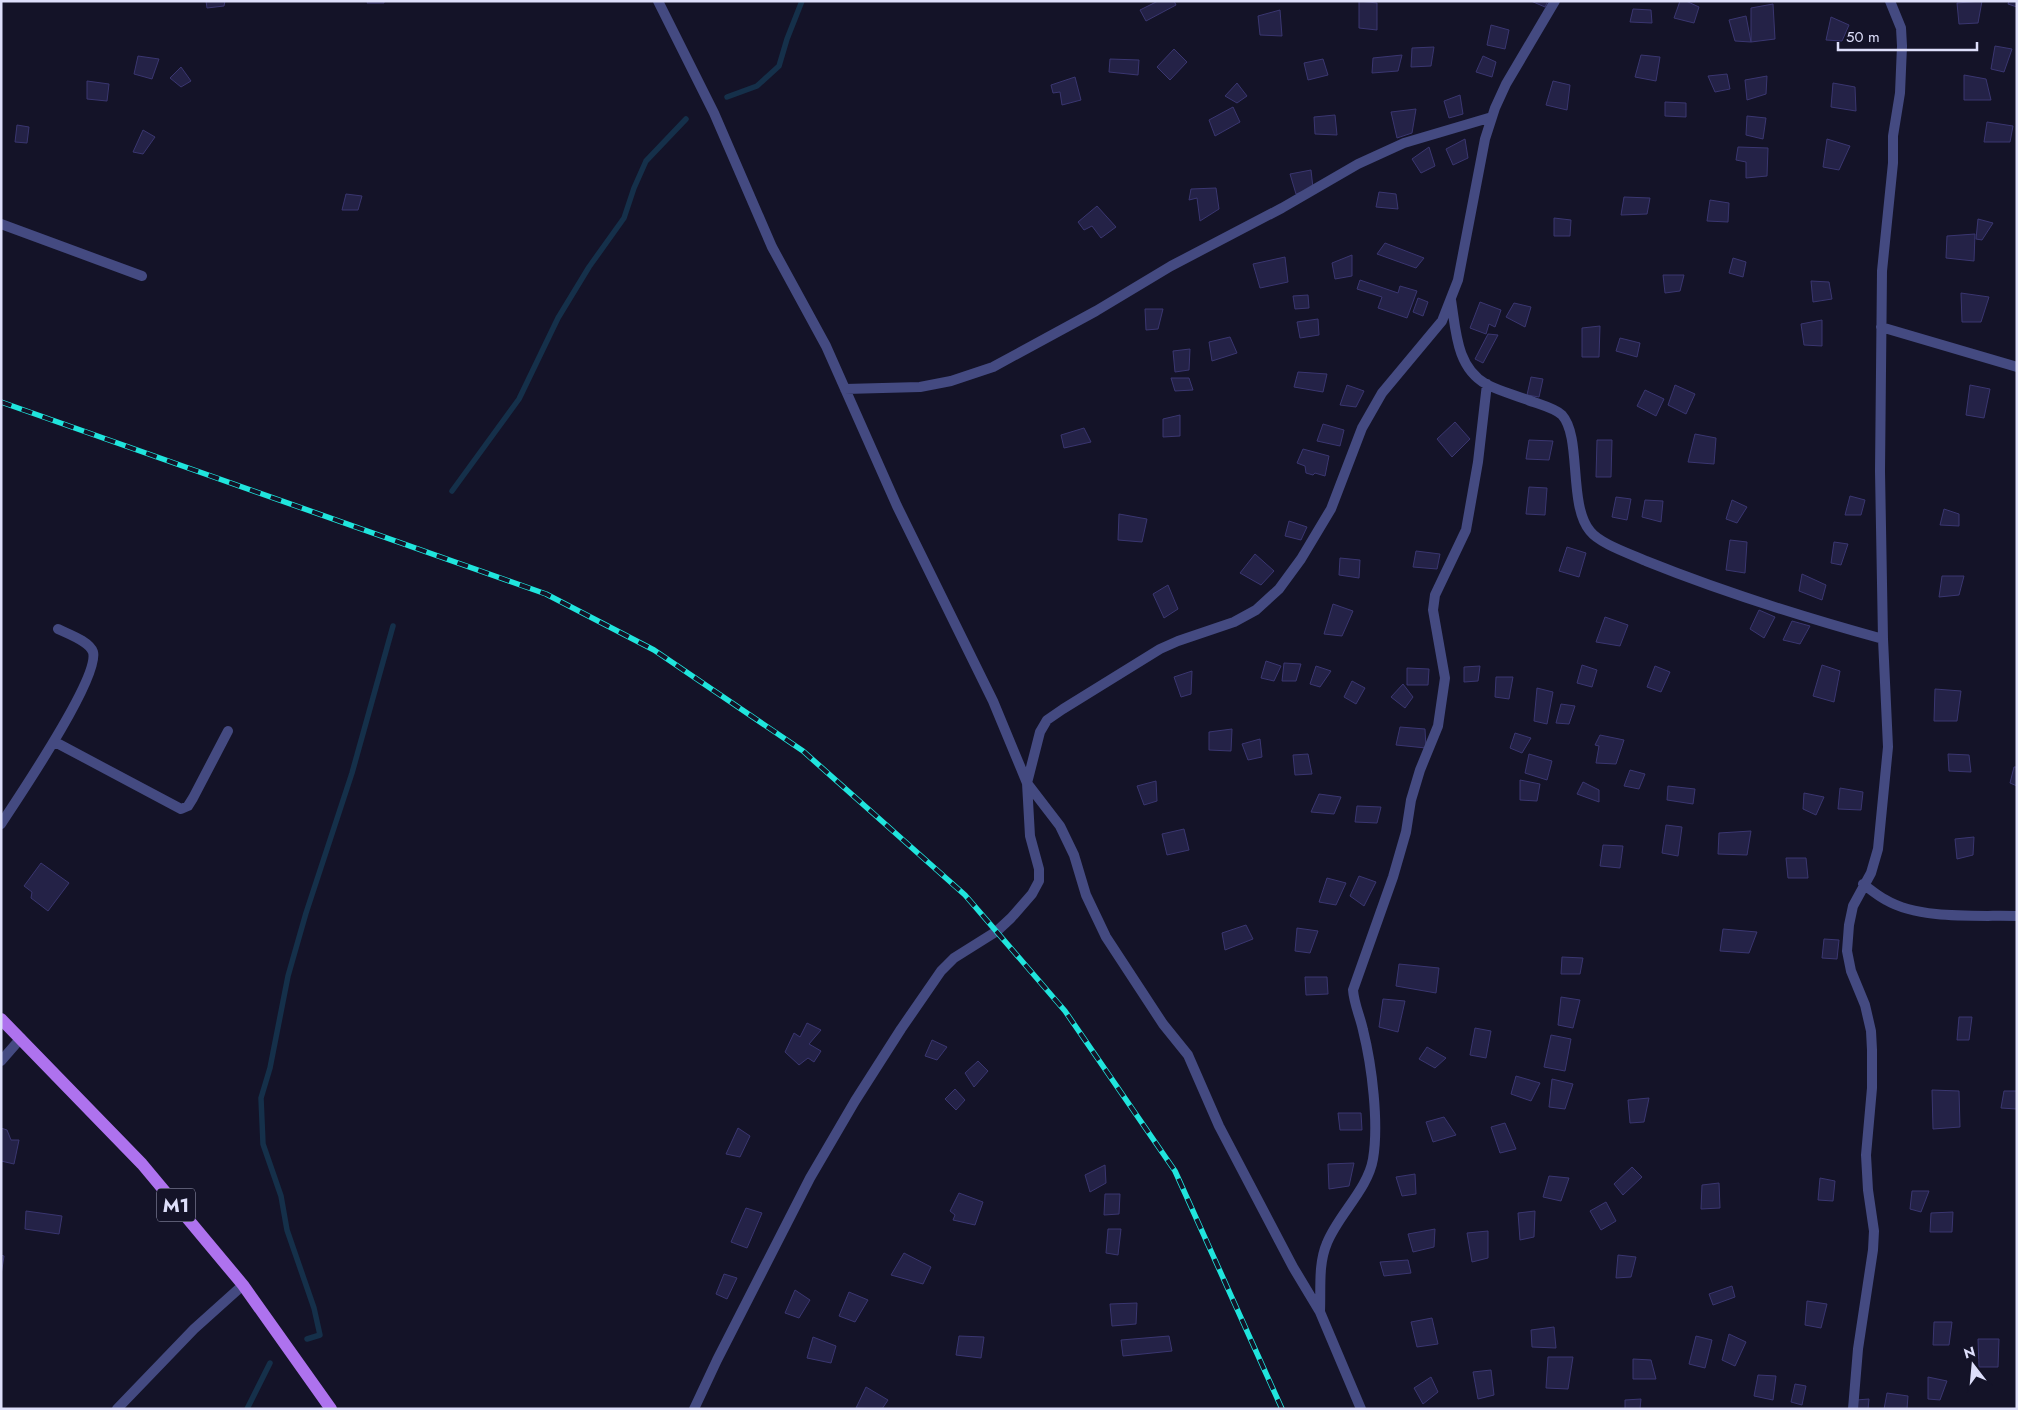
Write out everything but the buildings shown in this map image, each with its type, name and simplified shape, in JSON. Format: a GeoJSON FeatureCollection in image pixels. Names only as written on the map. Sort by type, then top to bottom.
{"type":"FeatureCollection","features":[{"type":"Feature","properties":{"kind":"main road","name":"M1"},"geometry":{"type":"LineString","coordinates":[[1,1019],[142,1164],[243,1285],[331,1409]]}},
{"type":"Feature","properties":{"kind":"street"},"geometry":{"type":"LineString","coordinates":[[658,1],[714,113],[772,247],[826,346],[897,506],[993,701],[1027,783],[1060,826],[1074,855],[1086,895],[1106,937],[1163,1024],[1188,1055],[1219,1126],[1293,1267],[1320,1312],[1361,1409]]}},
{"type":"Feature","properties":{"kind":"street"},"geometry":{"type":"LineString","coordinates":[[694,1409],[716,1360],[810,1178],[901,1028],[941,971],[954,958],[1004,925],[1032,894],[1039,881],[1039,869],[1030,836],[1027,783],[1040,732],[1047,720],[1160,649],[1234,622],[1248,614],[1279,589],[1301,559],[1331,509],[1362,428],[1382,393],[1442,321],[1458,280],[1485,139],[1492,117],[1506,84],[1555,1]]}},
{"type":"Feature","properties":{"kind":"street"},"geometry":{"type":"LineString","coordinates":[[1853,1409],[1858,1349],[1874,1231],[1868,1190],[1866,1155],[1872,1088],[1871,1030],[1865,1005],[1851,971],[1847,951],[1853,906],[1863,884],[1871,873],[1878,849],[1888,747],[1883,639],[1880,471],[1882,271],[1894,164],[1893,136],[1900,93],[1902,46],[1901,28],[1890,1]]}},
{"type":"Feature","properties":{"kind":"street"},"geometry":{"type":"LineString","coordinates":[[845,388],[920,387],[951,381],[993,367],[1096,311],[1171,266],[1282,208],[1358,164],[1404,143],[1492,117]]}},
{"type":"Feature","properties":{"kind":"street"},"geometry":{"type":"LineString","coordinates":[[1,224],[142,276]]}},
{"type":"Feature","properties":{"kind":"street"},"geometry":{"type":"LineString","coordinates":[[1451,300],[1459,348],[1473,375],[1486,384],[1562,414],[1570,427],[1577,488],[1583,519],[1590,532],[1602,540],[1668,570],[1808,619],[1883,639]]}},
{"type":"Feature","properties":{"kind":"street"},"geometry":{"type":"LineString","coordinates":[[1881,327],[2017,368]]}},
{"type":"Feature","properties":{"kind":"street"},"geometry":{"type":"LineString","coordinates":[[1320,1312],[1322,1258],[1327,1242],[1366,1178],[1372,1162],[1376,1138],[1371,1082],[1363,1031],[1354,1001],[1353,990],[1393,877],[1406,832],[1411,800],[1420,770],[1438,726],[1445,678],[1433,610],[1435,595],[1466,530],[1478,462],[1486,384]]}},
{"type":"Feature","properties":{"kind":"street"},"geometry":{"type":"LineString","coordinates":[[1,824],[55,742],[92,664],[93,652],[86,644],[58,629]]}},
{"type":"Feature","properties":{"kind":"street"},"geometry":{"type":"LineString","coordinates":[[55,742],[181,808],[188,806],[193,798],[228,731]]}},
{"type":"Feature","properties":{"kind":"street"},"geometry":{"type":"LineString","coordinates":[[1863,884],[1886,900],[1909,910],[2017,916]]}},
{"type":"Feature","properties":{"kind":"street"},"geometry":{"type":"LineString","coordinates":[[1,1061],[21,1038]]}},
{"type":"Feature","properties":{"kind":"street"},"geometry":{"type":"LineString","coordinates":[[117,1409],[194,1329],[243,1285]]}},
{"type":"Feature","properties":{"kind":"waterway"},"geometry":{"type":"LineString","coordinates":[[727,97],[757,86],[779,66],[802,1]]}},
{"type":"Feature","properties":{"kind":"waterway"},"geometry":{"type":"LineString","coordinates":[[452,491],[519,399],[558,318],[589,267],[624,218],[646,161],[686,119]]}},
{"type":"Feature","properties":{"kind":"waterway"},"geometry":{"type":"LineString","coordinates":[[307,1339],[320,1335],[314,1308],[287,1230],[281,1196],[263,1144],[261,1098],[270,1068],[288,976],[306,913],[352,773],[393,626]]}},
{"type":"Feature","properties":{"kind":"waterway"},"geometry":{"type":"LineString","coordinates":[[247,1409],[270,1363]]}},
{"type":"Feature","properties":{"kind":"railway"},"geometry":{"type":"LineString","coordinates":[[1,402],[546,594],[654,650],[803,751],[965,895],[1065,1011],[1175,1171],[1282,1409]]}}]}
